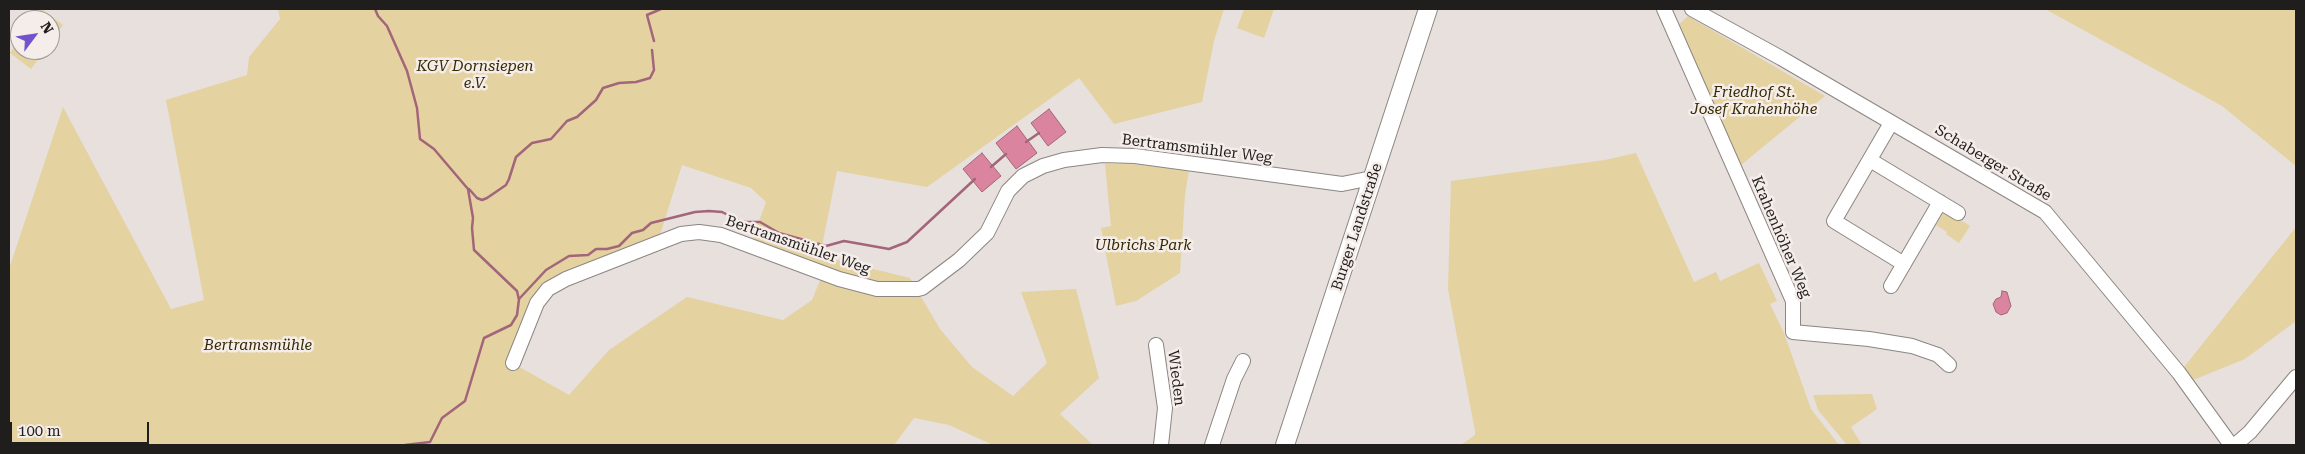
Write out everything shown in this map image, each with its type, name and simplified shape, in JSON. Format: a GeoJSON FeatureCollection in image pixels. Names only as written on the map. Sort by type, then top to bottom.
{"type":"FeatureCollection","features":[{"type":"Feature","properties":{"kind":"main road","name":"Burger Landstraße"},"geometry":{"type":"LineString","coordinates":[[1285,445],[1428,9]]}},
{"type":"Feature","properties":{"kind":"street","name":"Krahenhöher Weg"},"geometry":{"type":"LineString","coordinates":[[1664,9],[1793,301],[1794,332],[1869,339],[1912,346],[1938,356],[1949,365]]}},
{"type":"Feature","properties":{"kind":"street","name":"Schaberger Straße"},"geometry":{"type":"LineString","coordinates":[[1692,9],[1781,58],[2045,212],[2179,373],[2230,445]]}},
{"type":"Feature","properties":{"kind":"street"},"geometry":{"type":"LineString","coordinates":[[1891,123],[1834,222],[1904,264]]}},
{"type":"Feature","properties":{"kind":"street","name":"Bertramsmühler Weg"},"geometry":{"type":"LineString","coordinates":[[513,363],[537,303],[548,290],[566,279],[681,234],[699,232],[721,235],[839,279],[877,289],[918,289],[959,260],[987,233],[1008,191],[1023,176],[1043,166],[1064,160],[1102,155],[1135,156],[1342,184],[1372,178]]}},
{"type":"Feature","properties":{"kind":"street"},"geometry":{"type":"LineString","coordinates":[[1870,160],[1958,213]]}},
{"type":"Feature","properties":{"kind":"street"},"geometry":{"type":"LineString","coordinates":[[1891,286],[1940,202]]}},
{"type":"Feature","properties":{"kind":"street","name":"Wieden"},"geometry":{"type":"LineString","coordinates":[[1156,345],[1165,408],[1161,445]]}},
{"type":"Feature","properties":{"kind":"street"},"geometry":{"type":"LineString","coordinates":[[1212,445],[1234,379],[1243,361]]}},
{"type":"Feature","properties":{"kind":"street"},"geometry":{"type":"LineString","coordinates":[[2235,445],[2250,432],[2296,377]]}},
{"type":"Feature","properties":{"kind":"green space"},"geometry":{"type":"Polygon","coordinates":[[[278,9],[1224,9],[1214,41],[1202,102],[1114,124],[1079,78],[927,187],[837,171],[820,256],[910,278],[940,329],[972,367],[1013,396],[1047,363],[1021,292],[1076,289],[1099,378],[1060,414],[1093,445],[993,445],[949,425],[914,418],[894,445],[9,445],[9,269],[63,107],[171,309],[204,300],[166,100],[247,75],[249,57],[280,19],[278,9]],[[682,165],[659,238],[543,289],[516,365],[569,395],[609,350],[687,297],[783,320],[812,300],[824,271],[751,243],[766,202],[751,188],[682,165]]]}},
{"type":"Feature","properties":{"kind":"green space"},"geometry":{"type":"Polygon","coordinates":[[[1244,9],[1274,9],[1264,38],[1237,28],[1244,9]]]}},
{"type":"Feature","properties":{"kind":"green space"},"geometry":{"type":"Polygon","coordinates":[[[2045,9],[2296,9],[2296,166],[2222,106],[2045,9]]]}},
{"type":"Feature","properties":{"kind":"green space","name":"Friedhof St. Josef Krahenhöhe"},"geometry":{"type":"Polygon","coordinates":[[[1688,16],[1825,96],[1741,165],[1730,147],[1675,28],[1688,16]]]}},
{"type":"Feature","properties":{"kind":"green space"},"geometry":{"type":"Polygon","coordinates":[[[19,60],[38,60],[31,69],[19,60]]]}},
{"type":"Feature","properties":{"kind":"green space"},"geometry":{"type":"Polygon","coordinates":[[[1636,153],[1694,282],[1716,272],[1720,281],[1759,263],[1777,301],[1770,304],[1784,333],[1811,409],[1839,445],[1461,445],[1475,435],[1475,431],[1448,289],[1451,181],[1605,160],[1636,153]]]}},
{"type":"Feature","properties":{"kind":"green space","name":"Ulbrichs Park"},"geometry":{"type":"Polygon","coordinates":[[[1105,164],[1130,164],[1189,170],[1185,195],[1180,273],[1136,301],[1116,306],[1101,228],[1111,226],[1105,164]]]}},
{"type":"Feature","properties":{"kind":"green space"},"geometry":{"type":"Polygon","coordinates":[[[1945,210],[1970,226],[1959,243],[1936,225],[1945,210]]]}},
{"type":"Feature","properties":{"kind":"green space"},"geometry":{"type":"Polygon","coordinates":[[[2296,227],[2296,321],[2245,359],[2193,380],[2184,367],[2296,227]]]}},
{"type":"Feature","properties":{"kind":"green space"},"geometry":{"type":"Polygon","coordinates":[[[1872,394],[1877,409],[1851,427],[1862,445],[1847,445],[1818,410],[1813,395],[1872,394]]]}},
{"type":"Feature","properties":{"kind":"shaded area"},"geometry":{"type":"Polygon","coordinates":[[[1049,109],[1066,132],[1048,146],[1031,123],[1049,109]]]}},
{"type":"Feature","properties":{"kind":"shaded area"},"geometry":{"type":"Polygon","coordinates":[[[1017,126],[1037,153],[1016,169],[996,143],[1017,126]]]}},
{"type":"Feature","properties":{"kind":"shaded area"},"geometry":{"type":"Polygon","coordinates":[[[982,153],[1001,176],[982,192],[963,169],[982,153]]]}},
{"type":"Feature","properties":{"kind":"shaded area"},"geometry":{"type":"Polygon","coordinates":[[[2002,291],[2007,292],[2011,306],[2007,313],[2001,315],[1996,312],[1993,304],[1996,299],[2001,297],[2002,291]]]}},
{"type":"Feature","properties":{"kind":"waterway"},"geometry":{"type":"LineString","coordinates":[[375,9],[378,16],[387,26],[407,71],[417,108],[420,139],[434,149],[468,189],[473,218],[474,250],[517,291],[519,300]]}},
{"type":"Feature","properties":{"kind":"waterway"},"geometry":{"type":"LineString","coordinates":[[654,41],[647,15],[661,9]]}},
{"type":"Feature","properties":{"kind":"waterway"},"geometry":{"type":"LineString","coordinates":[[469,189],[477,198],[482,200],[487,198],[506,185],[516,157],[532,143],[551,139],[567,121],[577,117],[596,100],[603,88],[619,83],[636,82],[650,78],[654,70],[652,50]]}},
{"type":"Feature","properties":{"kind":"waterway"},"geometry":{"type":"LineString","coordinates":[[1026,142],[1039,133]]}},
{"type":"Feature","properties":{"kind":"waterway"},"geometry":{"type":"LineString","coordinates":[[991,167],[1006,154]]}},
{"type":"Feature","properties":{"kind":"waterway"},"geometry":{"type":"LineString","coordinates":[[405,445],[430,442],[442,418],[465,401],[484,338],[511,325],[517,315],[519,299],[546,270],[569,256],[588,255],[596,249],[619,246],[632,233],[643,230],[651,223],[695,212],[709,211],[722,212],[742,222],[760,222],[779,233],[826,246],[844,241],[889,249],[907,242],[975,179]]}},
{"type":"Feature","properties":{"kind":"park label","name":"KGV Dornsiepen e.V."},"geometry":{"type":"Point","coordinates":[475,76]}},
{"type":"Feature","properties":{"kind":"park label","name":"Bertramsmühle"},"geometry":{"type":"Point","coordinates":[258,346]}}]}
